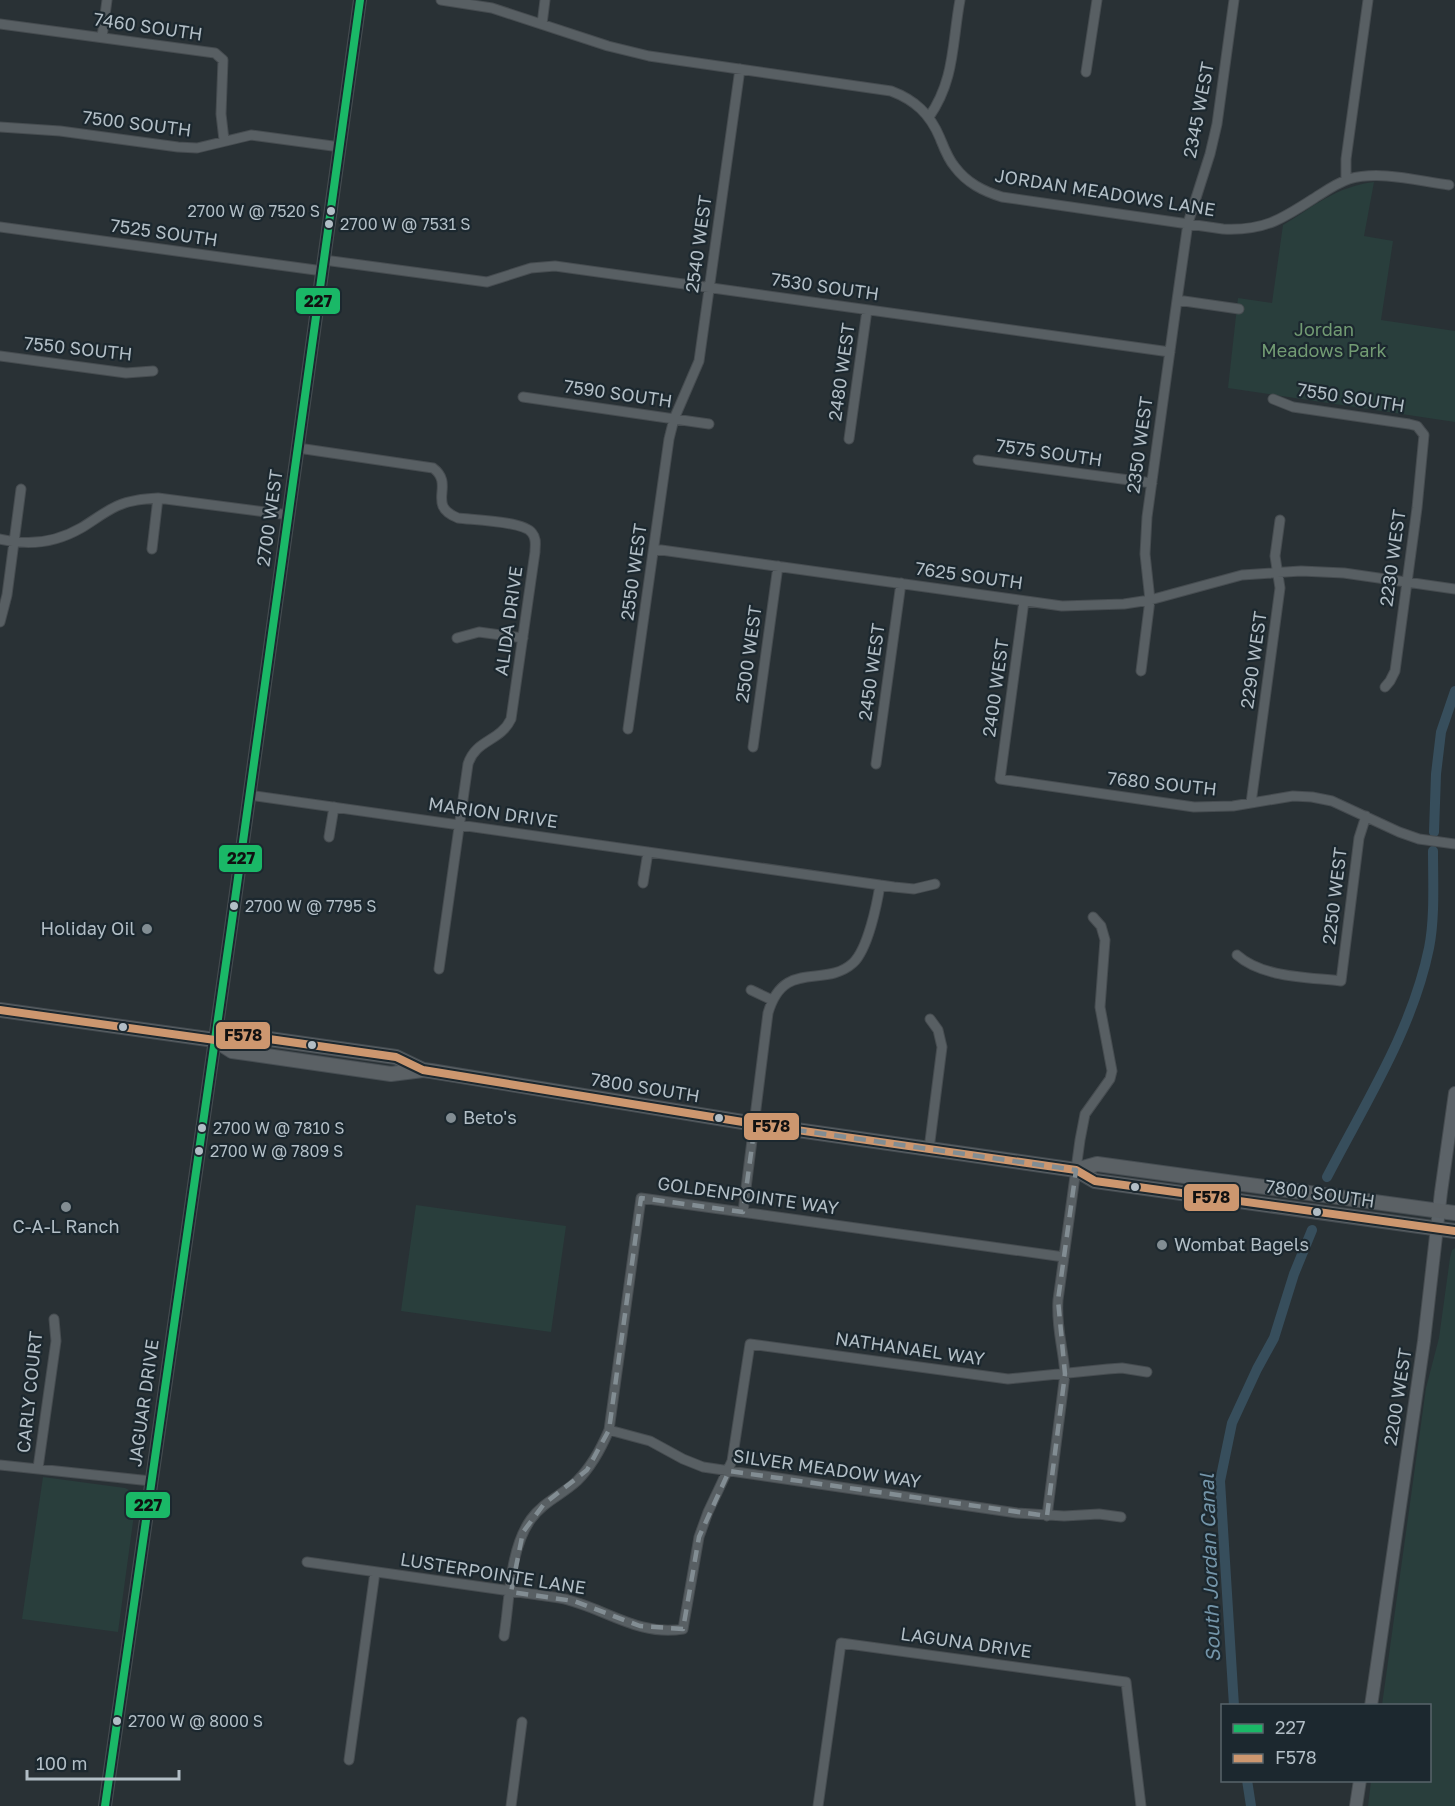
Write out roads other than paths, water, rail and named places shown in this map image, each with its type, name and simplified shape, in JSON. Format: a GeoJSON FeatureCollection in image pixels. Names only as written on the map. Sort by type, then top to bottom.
{"type":"FeatureCollection","features":[{"type":"Feature","properties":{"kind":"main road","name":"2700 WEST"},"geometry":{"type":"LineString","coordinates":[[215,1040],[360,0]]}},
{"type":"Feature","properties":{"kind":"main road","name":"7800 SOUTH"},"geometry":{"type":"LineString","coordinates":[[0,1010],[215,1040],[234,1034],[396,1057],[423,1070],[755,1125],[1076,1170],[1095,1181],[1455,1231]]}},
{"type":"Feature","properties":{"kind":"main road","name":"JAGUAR DRIVE"},"geometry":{"type":"LineString","coordinates":[[105,1806],[215,1040]]}},
{"type":"Feature","properties":{"kind":"main road","name":"2200 WEST"},"geometry":{"type":"LineString","coordinates":[[1371,1704],[1424,1341],[1455,1093]]}},
{"type":"Feature","properties":{"kind":"main road","name":"7800 SOUTH"},"geometry":{"type":"LineString","coordinates":[[1076,1170],[1097,1164],[1455,1213]]}},
{"type":"Feature","properties":{"kind":"main road"},"geometry":{"type":"LineString","coordinates":[[1356,1806],[1360,1782]]}},
{"type":"Feature","properties":{"kind":"street"},"geometry":{"type":"LineString","coordinates":[[102,37],[107,0]]}},
{"type":"Feature","properties":{"kind":"street","name":"JORDAN MEADOWS LANE"},"geometry":{"type":"LineString","coordinates":[[441,0],[492,8],[608,46],[649,56],[891,91],[918,105],[929,117],[953,165],[974,185],[1002,197],[1242,230],[1262,227],[1279,220],[1334,185],[1346,180],[1368,176],[1449,185]]}},
{"type":"Feature","properties":{"kind":"street"},"geometry":{"type":"LineString","coordinates":[[542,24],[545,0]]}},
{"type":"Feature","properties":{"kind":"street"},"geometry":{"type":"LineString","coordinates":[[929,117],[939,103],[948,80],[960,0]]}},
{"type":"Feature","properties":{"kind":"street"},"geometry":{"type":"LineString","coordinates":[[1086,72],[1097,0]]}},
{"type":"Feature","properties":{"kind":"street","name":"2345 WEST"},"geometry":{"type":"LineString","coordinates":[[1188,224],[1215,132],[1234,0]]}},
{"type":"Feature","properties":{"kind":"street"},"geometry":{"type":"LineString","coordinates":[[1346,180],[1346,159],[1368,0]]}},
{"type":"Feature","properties":{"kind":"street","name":"7460 SOUTH"},"geometry":{"type":"LineString","coordinates":[[0,24],[204,50],[220,56],[224,69],[221,114],[224,140]]}},
{"type":"Feature","properties":{"kind":"street","name":"2540 WEST"},"geometry":{"type":"LineString","coordinates":[[674,419],[699,360],[740,69]]}},
{"type":"Feature","properties":{"kind":"street","name":"7500 SOUTH"},"geometry":{"type":"LineString","coordinates":[[0,127],[60,131],[178,147],[197,148],[251,135],[340,147]]}},
{"type":"Feature","properties":{"kind":"street","name":"2350 WEST"},"geometry":{"type":"LineString","coordinates":[[1141,671],[1150,600],[1145,536],[1188,224]]}},
{"type":"Feature","properties":{"kind":"street","name":"7525 SOUTH"},"geometry":{"type":"LineString","coordinates":[[0,227],[323,266],[477,281]]}},
{"type":"Feature","properties":{"kind":"street","name":"7530 SOUTH"},"geometry":{"type":"LineString","coordinates":[[477,281],[495,280],[542,266],[1170,352]]}},
{"type":"Feature","properties":{"kind":"street"},"geometry":{"type":"LineString","coordinates":[[1177,300],[1239,309]]}},
{"type":"Feature","properties":{"kind":"street","name":"2480 WEST"},"geometry":{"type":"LineString","coordinates":[[849,439],[867,310]]}},
{"type":"Feature","properties":{"kind":"street","name":"7550 SOUTH"},"geometry":{"type":"LineString","coordinates":[[0,356],[126,373],[153,371]]}},
{"type":"Feature","properties":{"kind":"street","name":"7590 SOUTH"},"geometry":{"type":"LineString","coordinates":[[523,398],[709,424]]}},
{"type":"Feature","properties":{"kind":"street","name":"7550 SOUTH"},"geometry":{"type":"LineString","coordinates":[[1273,399],[1293,407],[1409,424],[1418,426],[1422,431]]}},
{"type":"Feature","properties":{"kind":"street","name":"2550 WEST"},"geometry":{"type":"LineString","coordinates":[[628,729],[669,439],[674,419]]}},
{"type":"Feature","properties":{"kind":"street","name":"2230 WEST"},"geometry":{"type":"LineString","coordinates":[[1385,687],[1395,671],[1422,462],[1424,439],[1422,431]]}},
{"type":"Feature","properties":{"kind":"street","name":"ALIDA DRIVE"},"geometry":{"type":"LineString","coordinates":[[298,448],[434,468],[440,473],[442,479],[442,504],[444,510],[449,514],[458,518],[515,525],[532,532],[536,542],[511,719],[502,732],[480,745],[470,757],[458,825],[439,969]]}},
{"type":"Feature","properties":{"kind":"street","name":"7575 SOUTH"},"geometry":{"type":"LineString","coordinates":[[978,460],[1152,483]]}},
{"type":"Feature","properties":{"kind":"street"},"geometry":{"type":"LineString","coordinates":[[0,622],[7,595],[21,489]]}},
{"type":"Feature","properties":{"kind":"street"},"geometry":{"type":"LineString","coordinates":[[0,539],[31,543],[66,536],[118,505],[158,498],[289,515]]}},
{"type":"Feature","properties":{"kind":"street"},"geometry":{"type":"LineString","coordinates":[[152,549],[158,498]]}},
{"type":"Feature","properties":{"kind":"street","name":"2290 WEST"},"geometry":{"type":"LineString","coordinates":[[1251,803],[1280,588],[1275,556],[1280,520]]}},
{"type":"Feature","properties":{"kind":"street","name":"7625 SOUTH"},"geometry":{"type":"LineString","coordinates":[[654,549],[1062,606],[1092,606],[1150,600],[1242,575],[1301,571],[1344,573],[1455,589]]}},
{"type":"Feature","properties":{"kind":"street","name":"2500 WEST"},"geometry":{"type":"LineString","coordinates":[[753,747],[778,566]]}},
{"type":"Feature","properties":{"kind":"street","name":"2450 WEST"},"geometry":{"type":"LineString","coordinates":[[876,764],[901,583]]}},
{"type":"Feature","properties":{"kind":"street","name":"2400 WEST"},"geometry":{"type":"LineString","coordinates":[[1000,779],[1024,601]]}},
{"type":"Feature","properties":{"kind":"street"},"geometry":{"type":"LineString","coordinates":[[457,638],[479,632],[523,638]]}},
{"type":"Feature","properties":{"kind":"street","name":"7680 SOUTH"},"geometry":{"type":"LineString","coordinates":[[1000,779],[1194,807],[1215,808],[1293,796],[1312,797],[1332,801],[1419,839],[1455,844]]}},
{"type":"Feature","properties":{"kind":"street","name":"MARION DRIVE"},"geometry":{"type":"LineString","coordinates":[[249,795],[880,885],[914,889],[935,884]]}},
{"type":"Feature","properties":{"kind":"street"},"geometry":{"type":"LineString","coordinates":[[329,837],[334,807]]}},
{"type":"Feature","properties":{"kind":"street","name":"2250 WEST"},"geometry":{"type":"LineString","coordinates":[[1237,955],[1247,964],[1261,970],[1341,981],[1359,838],[1366,816]]}},
{"type":"Feature","properties":{"kind":"street"},"geometry":{"type":"LineString","coordinates":[[643,883],[648,852]]}},
{"type":"Feature","properties":{"kind":"street"},"geometry":{"type":"LineString","coordinates":[[743,1212],[768,1013],[772,1000],[778,991],[796,979],[842,971],[855,962],[866,941],[880,885]]}},
{"type":"Feature","properties":{"kind":"street"},"geometry":{"type":"LineString","coordinates":[[1047,1516],[1065,1374],[1056,1321],[1076,1170],[1085,1114],[1106,1086],[1112,1071],[1100,1007],[1105,940],[1101,926],[1093,917]]}},
{"type":"Feature","properties":{"kind":"street"},"geometry":{"type":"LineString","coordinates":[[751,990],[772,1000]]}},
{"type":"Feature","properties":{"kind":"street"},"geometry":{"type":"LineString","coordinates":[[929,1149],[942,1047],[938,1030],[930,1019]]}},
{"type":"Feature","properties":{"kind":"street","name":"GOLDENPOINTE WAY"},"geometry":{"type":"LineString","coordinates":[[504,1636],[518,1545],[523,1532],[544,1504],[576,1482],[587,1470],[596,1458],[609,1430],[642,1198],[1065,1257]]}},
{"type":"Feature","properties":{"kind":"street","name":"CARLY COURT"},"geometry":{"type":"LineString","coordinates":[[38,1468],[56,1341],[54,1319]]}},
{"type":"Feature","properties":{"kind":"street","name":"NATHANAEL WAY"},"geometry":{"type":"LineString","coordinates":[[729,1472],[750,1344],[997,1378],[1018,1379],[1122,1368],[1148,1372]]}},
{"type":"Feature","properties":{"kind":"street","name":"SILVER MEADOW WAY"},"geometry":{"type":"LineString","coordinates":[[609,1430],[650,1441],[683,1460],[729,1472],[1047,1516],[1099,1514],[1121,1517]]}},
{"type":"Feature","properties":{"kind":"street"},"geometry":{"type":"LineString","coordinates":[[0,1465],[151,1481]]}},
{"type":"Feature","properties":{"kind":"street","name":"LUSTERPOINTE LANE"},"geometry":{"type":"LineString","coordinates":[[307,1562],[574,1601],[625,1623],[665,1630],[683,1629],[701,1530],[718,1490],[729,1472]]}},
{"type":"Feature","properties":{"kind":"street"},"geometry":{"type":"LineString","coordinates":[[349,1760],[375,1572]]}},
{"type":"Feature","properties":{"kind":"street","name":"LAGUNA DRIVE"},"geometry":{"type":"LineString","coordinates":[[818,1806],[841,1643],[1126,1682],[1141,1806]]}},
{"type":"Feature","properties":{"kind":"street"},"geometry":{"type":"LineString","coordinates":[[510,1806],[522,1722]]}},
{"type":"Feature","properties":{"kind":"waterway","name":"South Jordan Canal"},"geometry":{"type":"LineString","coordinates":[[1434,832],[1436,774],[1441,732],[1455,691]]}},
{"type":"Feature","properties":{"kind":"waterway","name":"South Jordan Canal"},"geometry":{"type":"LineString","coordinates":[[1327,1177],[1386,1066],[1421,979],[1432,925],[1433,851]]}},
{"type":"Feature","properties":{"kind":"waterway","name":"South Jordan Canal"},"geometry":{"type":"LineString","coordinates":[[1234,1704],[1220,1481],[1232,1423],[1274,1338],[1294,1274],[1312,1230]]}},
{"type":"Feature","properties":{"kind":"waterway","name":"South Jordan Canal"},"geometry":{"type":"LineString","coordinates":[[1247,1782],[1251,1806]]}},
{"type":"Feature","properties":{"kind":"place","name":"2700 W @ 7520 S"},"geometry":{"type":"Point","coordinates":[331,211]}},
{"type":"Feature","properties":{"kind":"place","name":"2700 W @ 7531 S"},"geometry":{"type":"Point","coordinates":[329,224]}},
{"type":"Feature","properties":{"kind":"place","name":"2700 W @ 7795 S"},"geometry":{"type":"Point","coordinates":[234,906]}},
{"type":"Feature","properties":{"kind":"place","name":"Holiday Oil"},"geometry":{"type":"Point","coordinates":[147,929]}},
{"type":"Feature","properties":{"kind":"place","name":"Beto's"},"geometry":{"type":"Point","coordinates":[451,1118]}},
{"type":"Feature","properties":{"kind":"place","name":"2700 W @ 7810 S"},"geometry":{"type":"Point","coordinates":[202,1128]}},
{"type":"Feature","properties":{"kind":"place","name":"2700 W @ 7809 S"},"geometry":{"type":"Point","coordinates":[199,1151]}},
{"type":"Feature","properties":{"kind":"place","name":"C-A-L Ranch"},"geometry":{"type":"Point","coordinates":[66,1207]}},
{"type":"Feature","properties":{"kind":"place","name":"Wombat Bagels"},"geometry":{"type":"Point","coordinates":[1162,1245]}},
{"type":"Feature","properties":{"kind":"place","name":"2700 W @ 8000 S"},"geometry":{"type":"Point","coordinates":[117,1721]}},
{"type":"Feature","properties":{"kind":"park label","name":"Jordan Meadows Park"},"geometry":{"type":"Point","coordinates":[1324,340]}}]}
